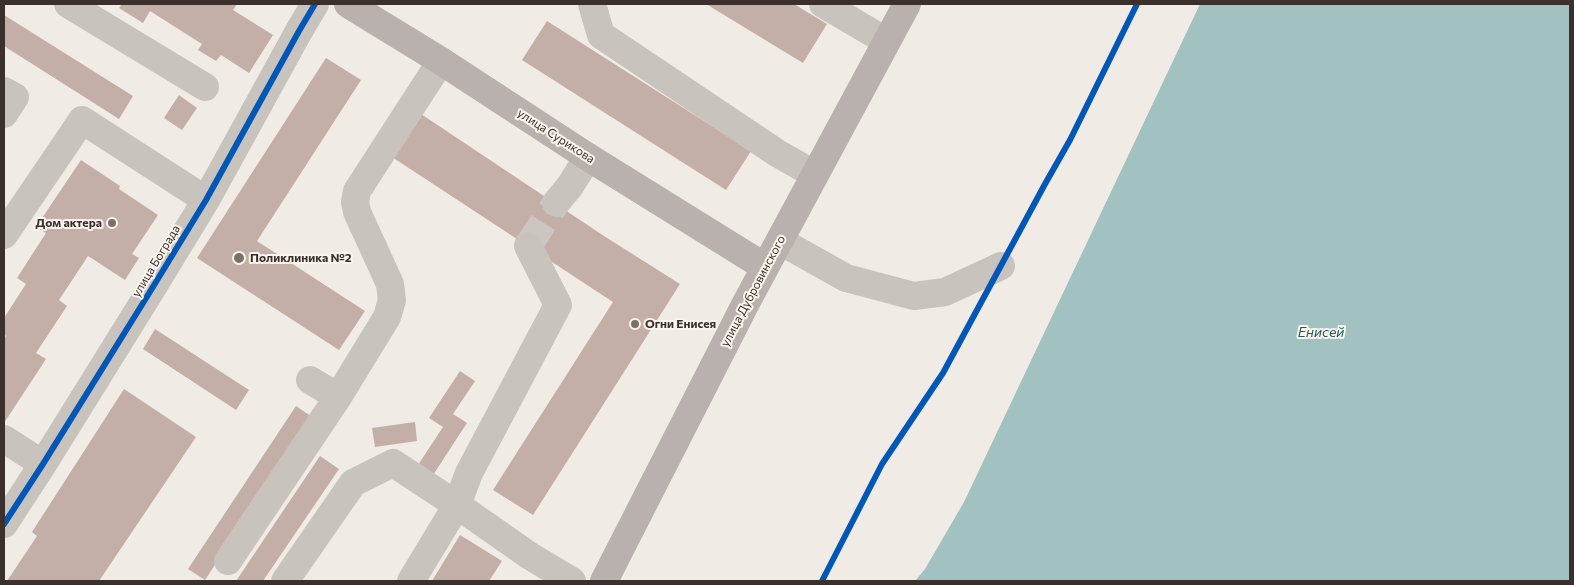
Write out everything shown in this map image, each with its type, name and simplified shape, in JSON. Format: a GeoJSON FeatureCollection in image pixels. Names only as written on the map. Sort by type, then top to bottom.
{"type":"FeatureCollection","features":[{"type":"Feature","properties":{"kind":"main road","name":"улица Дубровинского"},"geometry":{"type":"LineString","coordinates":[[604,581],[814,174],[906,4]]}},
{"type":"Feature","properties":{"kind":"main road","name":"улица Сурикова"},"geometry":{"type":"LineString","coordinates":[[361,7],[588,157],[766,267]]}},
{"type":"Feature","properties":{"kind":"street"},"geometry":{"type":"LineString","coordinates":[[68,4],[205,87]]}},
{"type":"Feature","properties":{"kind":"street","name":"улица Бограда"},"geometry":{"type":"LineString","coordinates":[[4,524],[206,200],[299,30],[316,4]]}},
{"type":"Feature","properties":{"kind":"street"},"geometry":{"type":"LineString","coordinates":[[592,4],[601,35],[777,153],[814,174]]}},
{"type":"Feature","properties":{"kind":"street"},"geometry":{"type":"LineString","coordinates":[[823,4],[886,42]]}},
{"type":"Feature","properties":{"kind":"street"},"geometry":{"type":"LineString","coordinates":[[228,561],[338,397],[387,317],[392,300],[390,284],[357,212],[355,202],[357,191],[441,60]]}},
{"type":"Feature","properties":{"kind":"street"},"geometry":{"type":"LineString","coordinates":[[4,91],[15,97],[4,114]]}},
{"type":"Feature","properties":{"kind":"street"},"geometry":{"type":"LineString","coordinates":[[4,235],[82,120],[206,200]]}},
{"type":"Feature","properties":{"kind":"street"},"geometry":{"type":"LineString","coordinates":[[556,203],[570,186],[588,157]]}},
{"type":"Feature","properties":{"kind":"street"},"geometry":{"type":"LineString","coordinates":[[780,241],[846,278],[914,296],[945,292],[1000,266]]}},
{"type":"Feature","properties":{"kind":"street"},"geometry":{"type":"LineString","coordinates":[[411,581],[457,505],[469,473],[558,305],[528,246]]}},
{"type":"Feature","properties":{"kind":"street"},"geometry":{"type":"LineString","coordinates":[[310,380],[338,397]]}},
{"type":"Feature","properties":{"kind":"street"},"geometry":{"type":"LineString","coordinates":[[4,439],[43,464]]}},
{"type":"Feature","properties":{"kind":"street"},"geometry":{"type":"LineString","coordinates":[[285,581],[352,483],[392,463],[530,556],[572,581]]}},
{"type":"Feature","properties":{"kind":"water","name":"Енисей"},"geometry":{"type":"Polygon","coordinates":[[[1200,4],[1570,4],[1570,581],[915,581],[925,569],[964,502],[1200,4]]]}},
{"type":"Feature","properties":{"kind":"building"},"geometry":{"type":"Polygon","coordinates":[[[122,4],[237,4],[233,10],[273,35],[249,73],[221,55],[216,61],[198,50],[202,44],[150,11],[143,23],[119,8],[122,4]]]}},
{"type":"Feature","properties":{"kind":"building"},"geometry":{"type":"Polygon","coordinates":[[[706,4],[794,4],[827,24],[803,63],[706,4]]]}},
{"type":"Feature","properties":{"kind":"building"},"geometry":{"type":"Polygon","coordinates":[[[4,15],[133,96],[119,119],[4,46],[4,15]]]}},
{"type":"Feature","properties":{"kind":"building"},"geometry":{"type":"Polygon","coordinates":[[[547,21],[751,151],[726,190],[522,60],[547,21]]]}},
{"type":"Feature","properties":{"kind":"building"},"geometry":{"type":"Polygon","coordinates":[[[326,58],[361,80],[257,241],[365,311],[339,350],[197,258],[326,58]]]}},
{"type":"Feature","properties":{"kind":"building"},"geometry":{"type":"Polygon","coordinates":[[[179,95],[197,108],[182,130],[164,118],[179,95]]]}},
{"type":"Feature","properties":{"kind":"building"},"geometry":{"type":"Polygon","coordinates":[[[421,114],[604,236],[680,284],[533,515],[493,490],[613,302],[392,157],[421,114]]]}},
{"type":"Feature","properties":{"kind":"building"},"geometry":{"type":"Polygon","coordinates":[[[81,160],[120,186],[119,189],[158,215],[132,254],[139,258],[125,280],[88,256],[59,300],[67,306],[36,353],[46,359],[4,423],[4,339],[6,336],[4,334],[4,318],[26,284],[17,278],[46,233],[36,227],[81,160]]]}},
{"type":"Feature","properties":{"kind":"building"},"geometry":{"type":"Polygon","coordinates":[[[155,329],[249,390],[236,410],[143,349],[155,329]]]}},
{"type":"Feature","properties":{"kind":"building"},"geometry":{"type":"Polygon","coordinates":[[[460,371],[475,381],[453,414],[467,423],[433,475],[418,465],[443,427],[429,418],[460,371]]]}},
{"type":"Feature","properties":{"kind":"building"},"geometry":{"type":"Polygon","coordinates":[[[124,389],[196,437],[99,581],[7,581],[37,536],[32,532],[124,389]]]}},
{"type":"Feature","properties":{"kind":"building"},"geometry":{"type":"Polygon","coordinates":[[[296,406],[312,417],[205,580],[188,569],[296,406]]]}},
{"type":"Feature","properties":{"kind":"building"},"geometry":{"type":"Polygon","coordinates":[[[415,422],[417,441],[375,447],[372,428],[415,422]]]}},
{"type":"Feature","properties":{"kind":"building"},"geometry":{"type":"Polygon","coordinates":[[[320,456],[339,469],[263,581],[236,581],[320,456]]]}},
{"type":"Feature","properties":{"kind":"building"},"geometry":{"type":"Polygon","coordinates":[[[460,535],[502,561],[489,581],[432,581],[460,535]]]}},
{"type":"Feature","properties":{"kind":"tunnel"},"geometry":{"type":"LineString","coordinates":[[528,246],[556,203]]}},
{"type":"Feature","properties":{"kind":"cycle path"},"geometry":{"type":"LineString","coordinates":[[4,524],[206,200],[315,4]]}},
{"type":"Feature","properties":{"kind":"cycle path"},"geometry":{"type":"LineString","coordinates":[[822,581],[882,464],[943,373],[1070,140],[1137,4]]}},
{"type":"Feature","properties":{"kind":"place","name":"Дом актера"},"geometry":{"type":"Point","coordinates":[112,223]}},
{"type":"Feature","properties":{"kind":"place","name":"Поликлиника №2"},"geometry":{"type":"Point","coordinates":[239,258]}},
{"type":"Feature","properties":{"kind":"place","name":"Огни Енисея"},"geometry":{"type":"Point","coordinates":[635,324]}}]}
